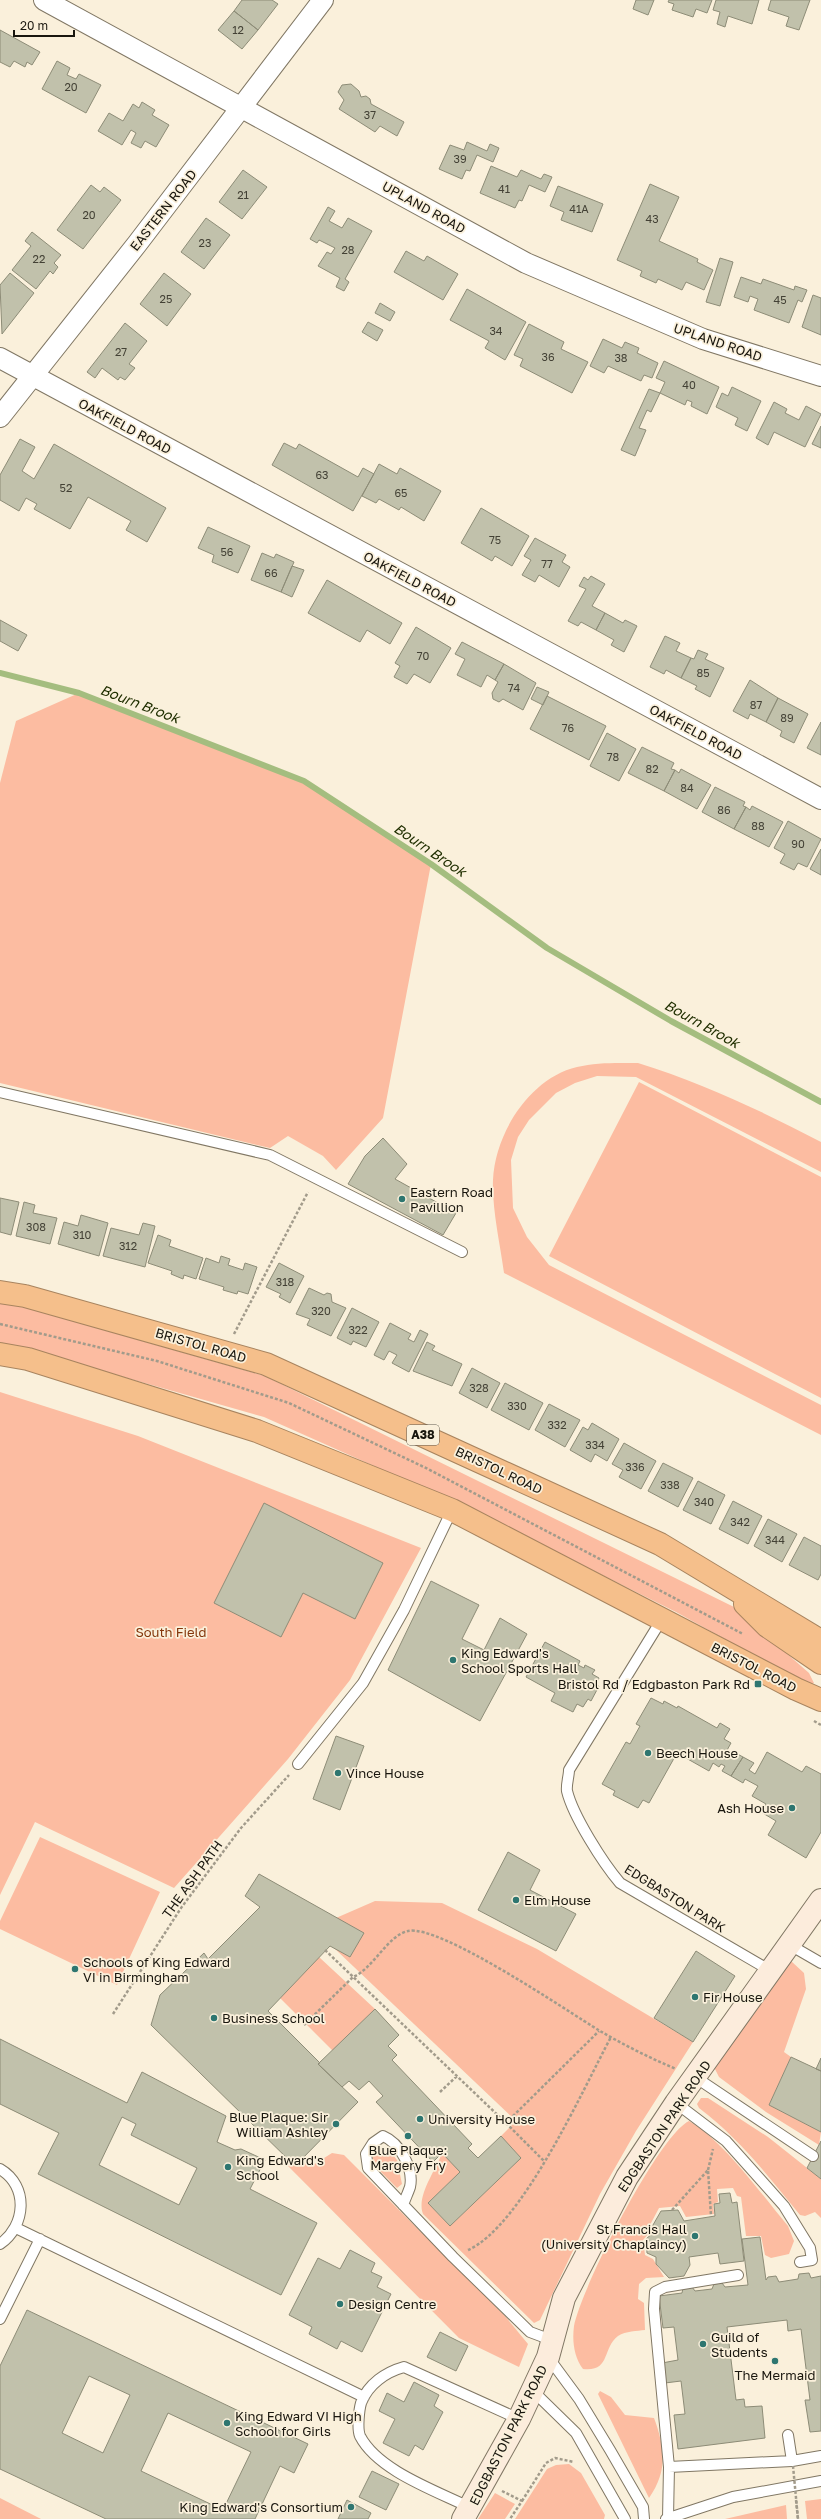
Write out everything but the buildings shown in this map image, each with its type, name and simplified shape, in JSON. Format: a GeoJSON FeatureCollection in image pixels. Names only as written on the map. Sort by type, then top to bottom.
{"type":"FeatureCollection","features":[{"type":"Feature","properties":{"kind":"highway","name":"BRISTOL ROAD"},"geometry":{"type":"LineString","coordinates":[[0,1292],[25,1296],[266,1364],[660,1544],[821,1640]]}},
{"type":"Feature","properties":{"kind":"highway","name":"BRISTOL ROAD"},"geometry":{"type":"LineString","coordinates":[[0,1354],[28,1359],[257,1431],[452,1510],[796,1689],[821,1700]]}},
{"type":"Feature","properties":{"kind":"highway"},"geometry":{"type":"LineString","coordinates":[[726,1584],[767,1626],[821,1663]]}},
{"type":"Feature","properties":{"kind":"street","name":"UPLAND ROAD"},"geometry":{"type":"LineString","coordinates":[[44,0],[526,263],[703,339],[821,376]]}},
{"type":"Feature","properties":{"kind":"street","name":"EASTERN ROAD"},"geometry":{"type":"LineString","coordinates":[[0,417],[137,244],[324,0]]}},
{"type":"Feature","properties":{"kind":"street","name":"OAKFIELD ROAD"},"geometry":{"type":"LineString","coordinates":[[0,358],[821,799]]}},
{"type":"Feature","properties":{"kind":"street","name":"EDGBASTON PARK ROAD"},"geometry":{"type":"LineString","coordinates":[[467,2513],[519,2419],[551,2349],[564,2298],[627,2177],[676,2103],[821,1900]]}},
{"type":"Feature","properties":{"kind":"lane"},"geometry":{"type":"LineString","coordinates":[[0,1092],[270,1155],[462,1252]]}},
{"type":"Feature","properties":{"kind":"lane"},"geometry":{"type":"LineString","coordinates":[[298,1764],[363,1683],[404,1610],[452,1510]]}},
{"type":"Feature","properties":{"kind":"lane","name":"EDGBASTON PARK"},"geometry":{"type":"LineString","coordinates":[[662,1619],[569,1770],[567,1790],[581,1822],[611,1873],[620,1883],[771,1971]]}},
{"type":"Feature","properties":{"kind":"lane"},"geometry":{"type":"LineString","coordinates":[[790,1945],[821,1963]]}},
{"type":"Feature","properties":{"kind":"lane"},"geometry":{"type":"LineString","coordinates":[[695,2077],[813,2156]]}},
{"type":"Feature","properties":{"kind":"lane"},"geometry":{"type":"LineString","coordinates":[[676,2103],[726,2141],[784,2206],[810,2248],[812,2260],[800,2262]]}},
{"type":"Feature","properties":{"kind":"lane"},"geometry":{"type":"LineString","coordinates":[[403,2205],[410,2186],[407,2161],[392,2139],[383,2136],[373,2143],[366,2154],[368,2168],[403,2205],[453,2257],[530,2332],[551,2349],[643,2507],[644,2519]]}},
{"type":"Feature","properties":{"kind":"lane"},"geometry":{"type":"LineString","coordinates":[[0,2169],[15,2184],[21,2198],[21,2214],[16,2228],[7,2239],[0,2244]]}},
{"type":"Feature","properties":{"kind":"lane"},"geometry":{"type":"LineString","coordinates":[[16,2228],[364,2397]]}},
{"type":"Feature","properties":{"kind":"lane"},"geometry":{"type":"LineString","coordinates":[[0,2319],[40,2239]]}},
{"type":"Feature","properties":{"kind":"lane"},"geometry":{"type":"LineString","coordinates":[[738,2275],[665,2287],[655,2292],[654,2309],[669,2468],[667,2519],[733,2497],[821,2481]]}},
{"type":"Feature","properties":{"kind":"lane"},"geometry":{"type":"LineString","coordinates":[[467,2513],[398,2472],[376,2457],[359,2435],[360,2407],[364,2397],[379,2379],[390,2370],[404,2367],[519,2419]]}},
{"type":"Feature","properties":{"kind":"lane"},"geometry":{"type":"LineString","coordinates":[[532,2390],[576,2433],[625,2519]]}},
{"type":"Feature","properties":{"kind":"lane"},"geometry":{"type":"LineString","coordinates":[[788,2435],[792,2463]]}},
{"type":"Feature","properties":{"kind":"lane"},"geometry":{"type":"LineString","coordinates":[[669,2468],[792,2463],[821,2456]]}},
{"type":"Feature","properties":{"kind":"path"},"geometry":{"type":"LineString","coordinates":[[233,1335],[316,1178]]}},
{"type":"Feature","properties":{"kind":"path"},"geometry":{"type":"LineString","coordinates":[[809,1718],[821,1725]]}},
{"type":"Feature","properties":{"kind":"path","name":"THE ASH PATH"},"geometry":{"type":"LineString","coordinates":[[113,2014],[181,1908],[242,1828],[298,1764]]}},
{"type":"Feature","properties":{"kind":"path"},"geometry":{"type":"LineString","coordinates":[[304,2025],[353,1977],[361,1974],[398,1936],[408,1931],[420,1931],[440,1938],[486,1961],[611,2037],[695,2077]]}},
{"type":"Feature","properties":{"kind":"path"},"geometry":{"type":"LineString","coordinates":[[325,1950],[544,2161]]}},
{"type":"Feature","properties":{"kind":"path"},"geometry":{"type":"LineString","coordinates":[[506,2123],[599,2030]]}},
{"type":"Feature","properties":{"kind":"path"},"geometry":{"type":"LineString","coordinates":[[453,2257],[470,2249],[502,2224],[544,2161],[611,2037]]}},
{"type":"Feature","properties":{"kind":"path"},"geometry":{"type":"LineString","coordinates":[[440,2092],[457,2076]]}},
{"type":"Feature","properties":{"kind":"path"},"geometry":{"type":"LineString","coordinates":[[672,2210],[708,2170],[711,2216]]}},
{"type":"Feature","properties":{"kind":"path"},"geometry":{"type":"LineString","coordinates":[[510,2519],[546,2463],[555,2458],[571,2460],[580,2467]]}},
{"type":"Feature","properties":{"kind":"path"},"geometry":{"type":"LineString","coordinates":[[792,2463],[798,2519]]}},
{"type":"Feature","properties":{"kind":"path"},"geometry":{"type":"LineString","coordinates":[[485,2482],[522,2501]]}},
{"type":"Feature","properties":{"kind":"green space"},"geometry":{"type":"Polygon","coordinates":[[[79,693],[304,781],[431,864],[383,1118],[336,1170],[323,1156],[288,1136],[270,1148],[0,1083],[0,783],[16,721],[79,693]]]}},
{"type":"Feature","properties":{"kind":"green space"},"geometry":{"type":"Polygon","coordinates":[[[638,1063],[685,1079],[731,1098],[777,1119],[821,1142],[821,1172],[636,1077],[597,1076],[575,1083],[556,1093],[529,1120],[518,1137],[511,1160],[513,1208],[527,1237],[549,1265],[821,1405],[821,1435],[504,1273],[495,1215],[493,1180],[495,1162],[500,1144],[508,1126],[518,1110],[530,1095],[544,1083],[560,1073],[592,1064],[638,1063]]]}},
{"type":"Feature","properties":{"kind":"green space"},"geometry":{"type":"Polygon","coordinates":[[[639,1082],[821,1177],[821,1398],[549,1256],[639,1082]]]}},
{"type":"Feature","properties":{"kind":"green space"},"geometry":{"type":"Polygon","coordinates":[[[0,1303],[20,1306],[265,1376],[734,1607],[809,1673],[814,1683],[808,1685],[676,1612],[466,1507],[264,1417],[36,1352],[0,1345],[0,1303]]]}},
{"type":"Feature","properties":{"kind":"green space","name":"South Field"},"geometry":{"type":"Polygon","coordinates":[[[0,1392],[138,1436],[421,1548],[350,1680],[288,1759],[174,1888],[35,1822],[0,1895],[0,1392]]]}},
{"type":"Feature","properties":{"kind":"green space"},"geometry":{"type":"Polygon","coordinates":[[[40,1837],[160,1892],[117,1985],[0,1929],[0,1921],[40,1837]]]}},
{"type":"Feature","properties":{"kind":"green space"},"geometry":{"type":"Polygon","coordinates":[[[375,1901],[442,1903],[537,1949],[693,2042],[636,2131],[600,2194],[540,2320],[534,2323],[423,2214],[422,2207],[424,2191],[442,2153],[460,2172],[428,2203],[450,2226],[521,2158],[501,2136],[516,2121],[313,1928],[375,1901]]]}},
{"type":"Feature","properties":{"kind":"green space"},"geometry":{"type":"Polygon","coordinates":[[[319,1957],[375,2009],[333,2051],[280,1998],[319,1957]]]}},
{"type":"Feature","properties":{"kind":"green space"},"geometry":{"type":"Polygon","coordinates":[[[791,1961],[804,1973],[806,1989],[784,2052],[791,2057],[769,2105],[821,2132],[819,2145],[766,2112],[719,2077],[713,2065],[791,1961]]]}},
{"type":"Feature","properties":{"kind":"green space"},"geometry":{"type":"Polygon","coordinates":[[[701,2098],[708,2098],[768,2137],[821,2179],[821,2218],[815,2212],[805,2216],[800,2215],[765,2172],[740,2145],[713,2119],[699,2108],[697,2104],[701,2098]]]}},
{"type":"Feature","properties":{"kind":"green space"},"geometry":{"type":"Polygon","coordinates":[[[689,2121],[715,2141],[729,2155],[788,2226],[794,2241],[789,2254],[771,2258],[765,2255],[761,2236],[746,2236],[741,2197],[737,2196],[733,2188],[717,2189],[718,2202],[713,2204],[714,2214],[686,2217],[680,2206],[659,2208],[650,2225],[650,2232],[643,2240],[645,2255],[653,2259],[664,2277],[646,2278],[639,2284],[638,2299],[644,2303],[645,2330],[621,2334],[613,2341],[605,2358],[598,2367],[583,2369],[576,2354],[573,2332],[580,2307],[591,2280],[622,2215],[641,2183],[659,2154],[675,2133],[689,2121]]]}},
{"type":"Feature","properties":{"kind":"green space"},"geometry":{"type":"Polygon","coordinates":[[[379,2150],[390,2151],[397,2160],[402,2184],[397,2188],[376,2167],[371,2154],[379,2150]]]}},
{"type":"Feature","properties":{"kind":"green space"},"geometry":{"type":"Polygon","coordinates":[[[332,2153],[344,2155],[505,2316],[528,2344],[519,2367],[459,2338],[288,2166],[298,2157],[313,2165],[332,2153]]]}},
{"type":"Feature","properties":{"kind":"green space"},"geometry":{"type":"Polygon","coordinates":[[[600,2391],[611,2397],[625,2415],[654,2418],[661,2439],[663,2459],[659,2478],[649,2498],[598,2394],[600,2391]]]}},
{"type":"Feature","properties":{"kind":"green space"},"geometry":{"type":"Polygon","coordinates":[[[569,2464],[581,2473],[605,2515],[604,2519],[515,2519],[547,2469],[556,2465],[569,2464]]]}},
{"type":"Feature","properties":{"kind":"green space"},"geometry":{"type":"Polygon","coordinates":[[[495,2493],[515,2504],[505,2519],[478,2519],[495,2493]]]}},
{"type":"Feature","properties":{"kind":"green space"},"geometry":{"type":"Polygon","coordinates":[[[0,2498],[41,2519],[0,2519],[0,2498]]]}},
{"type":"Feature","properties":{"kind":"green space"},"geometry":{"type":"Polygon","coordinates":[[[821,2499],[821,2519],[807,2519],[805,2501],[821,2499]]]}},
{"type":"Feature","properties":{"kind":"green space"},"geometry":{"type":"Polygon","coordinates":[[[786,2505],[787,2519],[725,2519],[786,2505]]]}},
{"type":"Feature","properties":{"kind":"waterway","name":"Bourn Brook"},"geometry":{"type":"LineString","coordinates":[[0,673],[79,693],[304,781],[431,864],[547,948],[671,1021],[821,1102]]}},
{"type":"Feature","properties":{"kind":"place","name":"Eastern Road Pavillion"},"geometry":{"type":"Point","coordinates":[402,1199]}},
{"type":"Feature","properties":{"kind":"place","name":"King Edward's School Sports Hall"},"geometry":{"type":"Point","coordinates":[453,1660]}},
{"type":"Feature","properties":{"kind":"place","name":"Bristol Rd / Edgbaston Park Rd"},"geometry":{"type":"Point","coordinates":[758,1684]}},
{"type":"Feature","properties":{"kind":"place","name":"Beech House"},"geometry":{"type":"Point","coordinates":[648,1753]}},
{"type":"Feature","properties":{"kind":"place","name":"Vince House"},"geometry":{"type":"Point","coordinates":[338,1773]}},
{"type":"Feature","properties":{"kind":"place","name":"Ash House"},"geometry":{"type":"Point","coordinates":[792,1808]}},
{"type":"Feature","properties":{"kind":"place","name":"Elm House"},"geometry":{"type":"Point","coordinates":[516,1900]}},
{"type":"Feature","properties":{"kind":"place","name":"Schools of King Edward VI in Birmingham"},"geometry":{"type":"Point","coordinates":[75,1969]}},
{"type":"Feature","properties":{"kind":"place","name":"Fir House"},"geometry":{"type":"Point","coordinates":[695,1997]}},
{"type":"Feature","properties":{"kind":"place","name":"Business School"},"geometry":{"type":"Point","coordinates":[214,2018]}},
{"type":"Feature","properties":{"kind":"place","name":"University House"},"geometry":{"type":"Point","coordinates":[420,2119]}},
{"type":"Feature","properties":{"kind":"place","name":"Blue Plaque: Sir William Ashley"},"geometry":{"type":"Point","coordinates":[336,2124]}},
{"type":"Feature","properties":{"kind":"place","name":"Blue Plaque: Margery Fry"},"geometry":{"type":"Point","coordinates":[408,2136]}},
{"type":"Feature","properties":{"kind":"place","name":"King Edward's School"},"geometry":{"type":"Point","coordinates":[228,2167]}},
{"type":"Feature","properties":{"kind":"place","name":"St Francis Hall (University Chaplaincy)"},"geometry":{"type":"Point","coordinates":[695,2236]}},
{"type":"Feature","properties":{"kind":"place","name":"Design Centre"},"geometry":{"type":"Point","coordinates":[340,2304]}},
{"type":"Feature","properties":{"kind":"place","name":"Guild of Students"},"geometry":{"type":"Point","coordinates":[703,2344]}},
{"type":"Feature","properties":{"kind":"place","name":"The Mermaid"},"geometry":{"type":"Point","coordinates":[775,2361]}},
{"type":"Feature","properties":{"kind":"place","name":"King Edward VI High School for Girls"},"geometry":{"type":"Point","coordinates":[227,2423]}},
{"type":"Feature","properties":{"kind":"place","name":"King Edward's Consortium"},"geometry":{"type":"Point","coordinates":[351,2507]}}]}
